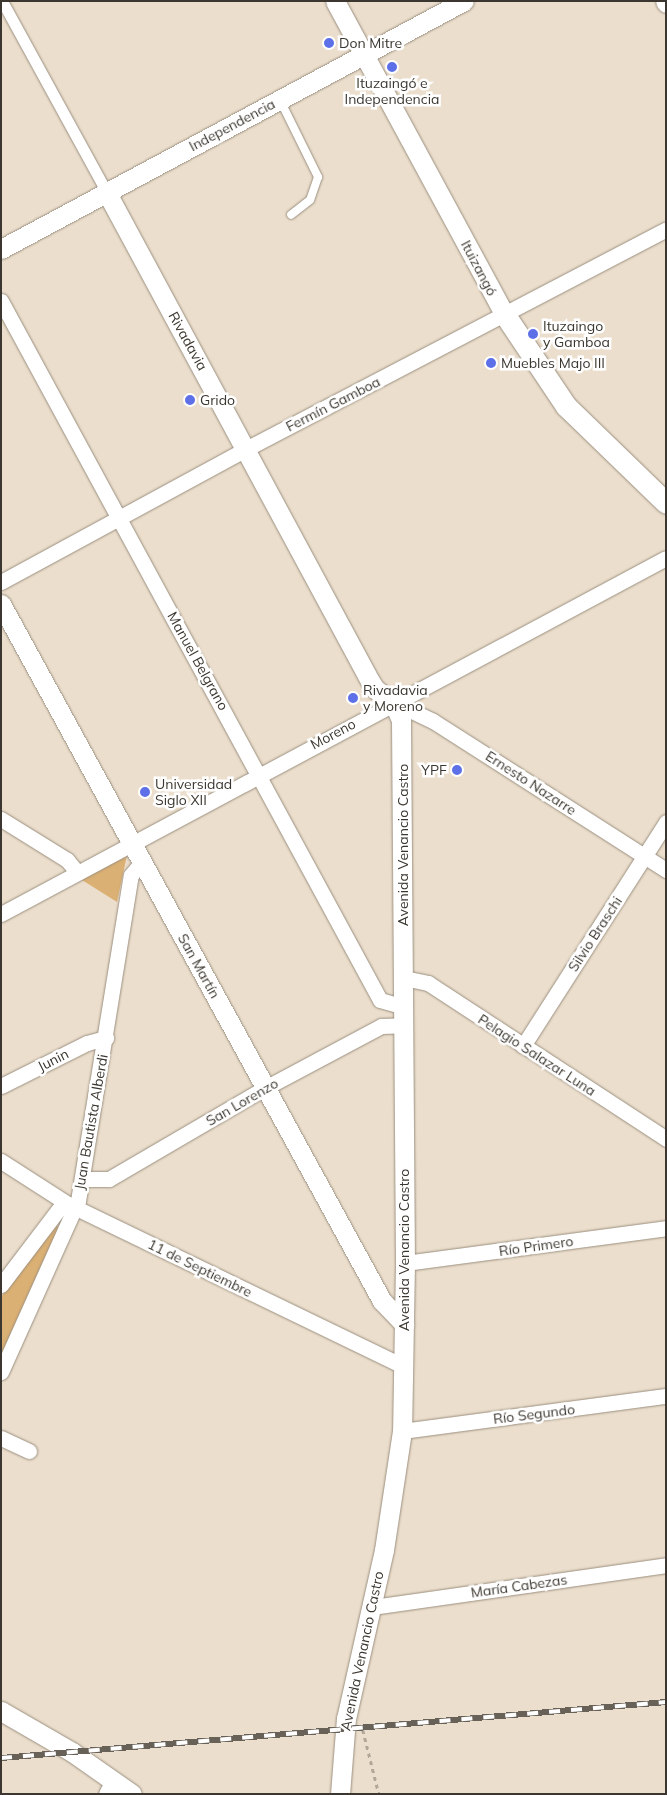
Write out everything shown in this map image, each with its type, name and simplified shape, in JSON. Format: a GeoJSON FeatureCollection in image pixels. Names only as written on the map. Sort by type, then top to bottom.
{"type":"FeatureCollection","features":[{"type":"Feature","properties":{"kind":"main road","name":"Ituizangó"},"geometry":{"type":"LineString","coordinates":[[505,315],[566,406],[666,503]]}},
{"type":"Feature","properties":{"kind":"street","name":"Rivadavia"},"geometry":{"type":"LineString","coordinates":[[2,1],[246,448],[370,681],[375,689],[393,702]]}},
{"type":"Feature","properties":{"kind":"street","name":"Ituizangó"},"geometry":{"type":"LineString","coordinates":[[335,1],[505,315]]}},
{"type":"Feature","properties":{"kind":"street","name":"Independencia"},"geometry":{"type":"LineString","coordinates":[[1,249],[464,1]]}},
{"type":"Feature","properties":{"kind":"street","name":"Fermín Gamboa"},"geometry":{"type":"LineString","coordinates":[[1,582],[246,448],[505,315],[666,229]]}},
{"type":"Feature","properties":{"kind":"street","name":"Manuel Belgrano"},"geometry":{"type":"LineString","coordinates":[[1,301],[260,774],[380,1000],[404,1016]]}},
{"type":"Feature","properties":{"kind":"street","name":"Moreno"},"geometry":{"type":"LineString","coordinates":[[1,914],[393,702],[666,558]]}},
{"type":"Feature","properties":{"kind":"street","name":"San Martín"},"geometry":{"type":"LineString","coordinates":[[1,604],[382,1301],[404,1324]]}},
{"type":"Feature","properties":{"kind":"street","name":"Ernesto Nazarre"},"geometry":{"type":"LineString","coordinates":[[393,702],[433,721],[666,870]]}},
{"type":"Feature","properties":{"kind":"street","name":"Avenida Venancio Castro"},"geometry":{"type":"LineString","coordinates":[[340,1794],[346,1718],[372,1607],[402,1431],[406,1264],[402,728],[393,702]]}},
{"type":"Feature","properties":{"kind":"street"},"geometry":{"type":"LineString","coordinates":[[1,819],[68,860],[77,872]]}},
{"type":"Feature","properties":{"kind":"street","name":"Silvio Braschi"},"geometry":{"type":"LineString","coordinates":[[523,1046],[666,822]]}},
{"type":"Feature","properties":{"kind":"street","name":"Juan Bautista Alberdi"},"geometry":{"type":"LineString","coordinates":[[1,1372],[69,1204],[82,1179],[131,875],[142,862]]}},
{"type":"Feature","properties":{"kind":"street","name":"Pelagio Salazar Luna"},"geometry":{"type":"LineString","coordinates":[[404,978],[428,983],[666,1139]]}},
{"type":"Feature","properties":{"kind":"street","name":"San Lorenzo"},"geometry":{"type":"LineString","coordinates":[[82,1179],[109,1179],[265,1088],[404,1016]]}},
{"type":"Feature","properties":{"kind":"street","name":"Junin"},"geometry":{"type":"LineString","coordinates":[[1,1086],[87,1043],[106,1038]]}},
{"type":"Feature","properties":{"kind":"street","name":"11 de Septiembre"},"geometry":{"type":"LineString","coordinates":[[1,1161],[69,1204],[403,1366]]}},
{"type":"Feature","properties":{"kind":"street","name":"Juan Bautista Alberdi"},"geometry":{"type":"LineString","coordinates":[[1,1285],[69,1204]]}},
{"type":"Feature","properties":{"kind":"street","name":"Río Primero"},"geometry":{"type":"LineString","coordinates":[[406,1264],[666,1228]]}},
{"type":"Feature","properties":{"kind":"street","name":"Río Segundo"},"geometry":{"type":"LineString","coordinates":[[402,1431],[666,1396]]}},
{"type":"Feature","properties":{"kind":"street"},"geometry":{"type":"LineString","coordinates":[[1,1438],[29,1451]]}},
{"type":"Feature","properties":{"kind":"street","name":"María Cabezas"},"geometry":{"type":"LineString","coordinates":[[372,1607],[666,1565]]}},
{"type":"Feature","properties":{"kind":"street"},"geometry":{"type":"LineString","coordinates":[[1,1711],[72,1752],[109,1788],[132,1794]]}},
{"type":"Feature","properties":{"kind":"lane"},"geometry":{"type":"LineString","coordinates":[[280,100],[318,177],[310,200],[291,215]]}},
{"type":"Feature","properties":{"kind":"shaded area"},"geometry":{"type":"Polygon","coordinates":[[[127,855],[117,902],[82,880],[127,855]]]}},
{"type":"Feature","properties":{"kind":"shaded area"},"geometry":{"type":"Polygon","coordinates":[[[57,1225],[58,1228],[1,1355],[1,1297],[57,1225]]]}},
{"type":"Feature","properties":{"kind":"railway"},"geometry":{"type":"LineString","coordinates":[[1,1758],[666,1702]]}},
{"type":"Feature","properties":{"kind":"place","name":"Don Mitre"},"geometry":{"type":"Point","coordinates":[329,43]}},
{"type":"Feature","properties":{"kind":"place","name":"Ituzaingó e Independencia"},"geometry":{"type":"Point","coordinates":[392,67]}},
{"type":"Feature","properties":{"kind":"place","name":"Ituzaingo y Gamboa"},"geometry":{"type":"Point","coordinates":[533,334]}},
{"type":"Feature","properties":{"kind":"place","name":"Muebles Majo III"},"geometry":{"type":"Point","coordinates":[491,363]}},
{"type":"Feature","properties":{"kind":"place","name":"Grido"},"geometry":{"type":"Point","coordinates":[190,400]}},
{"type":"Feature","properties":{"kind":"place","name":"Rivadavia y Moreno"},"geometry":{"type":"Point","coordinates":[353,698]}},
{"type":"Feature","properties":{"kind":"place","name":"YPF"},"geometry":{"type":"Point","coordinates":[457,770]}},
{"type":"Feature","properties":{"kind":"place","name":"Universidad Siglo XII"},"geometry":{"type":"Point","coordinates":[145,792]}}]}
